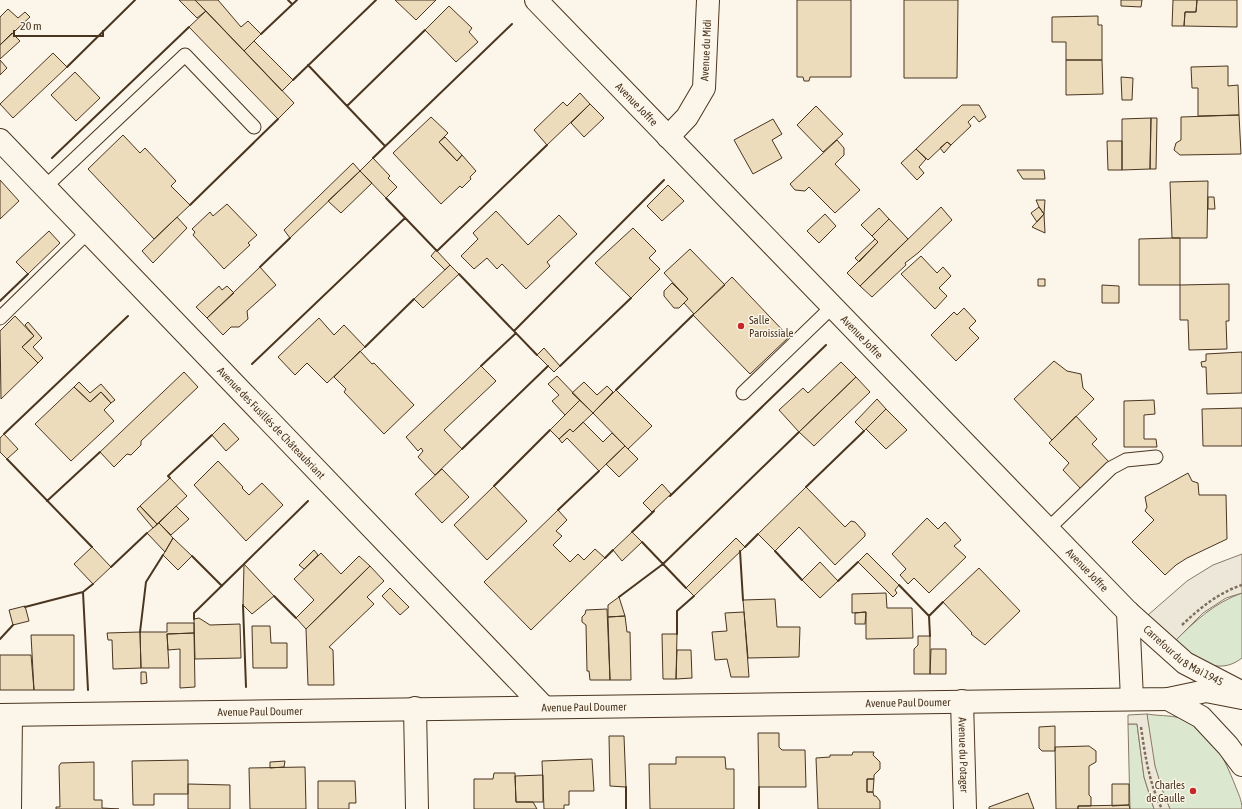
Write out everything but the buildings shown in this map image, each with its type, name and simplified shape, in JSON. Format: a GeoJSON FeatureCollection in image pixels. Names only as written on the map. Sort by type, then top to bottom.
{"type":"FeatureCollection","features":[{"type":"Feature","properties":{"kind":"street","name":"Avenue Joffre"},"geometry":{"type":"LineString","coordinates":[[536,0],[1128,612]]}},
{"type":"Feature","properties":{"kind":"street","name":"Avenue du Midi"},"geometry":{"type":"LineString","coordinates":[[668,136],[687,117],[704,88],[708,0]]}},
{"type":"Feature","properties":{"kind":"street","name":"Avenue des Fusillés de Châteaubriant"},"geometry":{"type":"LineString","coordinates":[[0,140],[543,706]]}},
{"type":"Feature","properties":{"kind":"street","name":"Carrefour du 8 Mai 1945"},"geometry":{"type":"LineString","coordinates":[[1128,612],[1185,663],[1242,693]]}},
{"type":"Feature","properties":{"kind":"street"},"geometry":{"type":"LineString","coordinates":[[1128,612],[1132,699]]}},
{"type":"Feature","properties":{"kind":"street","name":"Carrefour du 8 Mai 1945"},"geometry":{"type":"LineString","coordinates":[[1168,699],[1206,691],[1242,698]]}},
{"type":"Feature","properties":{"kind":"street","name":"Avenue Paul Doumer"},"geometry":{"type":"LineString","coordinates":[[5,715],[543,706],[1168,699]]}},
{"type":"Feature","properties":{"kind":"street"},"geometry":{"type":"LineString","coordinates":[[1168,699],[1201,717],[1228,746],[1242,765]]}},
{"type":"Feature","properties":{"kind":"street","name":"Avenue du Potager"},"geometry":{"type":"LineString","coordinates":[[962,701],[965,809]]}},
{"type":"Feature","properties":{"kind":"street"},"geometry":{"type":"LineString","coordinates":[[415,708],[417,809]]}},
{"type":"Feature","properties":{"kind":"street"},"geometry":{"type":"LineString","coordinates":[[5,715],[10,809]]}},
{"type":"Feature","properties":{"kind":"lane"},"geometry":{"type":"LineString","coordinates":[[45,187],[186,55],[254,127]]}},
{"type":"Feature","properties":{"kind":"lane"},"geometry":{"type":"LineString","coordinates":[[0,318],[88,232]]}},
{"type":"Feature","properties":{"kind":"lane"},"geometry":{"type":"LineString","coordinates":[[743,393],[832,307]]}},
{"type":"Feature","properties":{"kind":"lane"},"geometry":{"type":"LineString","coordinates":[[1048,529],[1111,468],[1126,460],[1156,457]]}},
{"type":"Feature","properties":{"kind":"path","name":"Carrefour du 8 Mai 1945"},"geometry":{"type":"LineString","coordinates":[[1179,628],[1198,609],[1225,590],[1242,585]]}},
{"type":"Feature","properties":{"kind":"path"},"geometry":{"type":"LineString","coordinates":[[1140,722],[1149,775],[1156,798],[1162,809]]}},
{"type":"Feature","properties":{"kind":"green space"},"geometry":{"type":"Polygon","coordinates":[[[1242,593],[1242,658],[1224,666],[1206,664],[1189,654],[1174,642],[1205,613],[1232,597],[1242,593]]]}},
{"type":"Feature","properties":{"kind":"green space"},"geometry":{"type":"Polygon","coordinates":[[[1147,714],[1181,718],[1200,728],[1208,736],[1215,745],[1226,765],[1240,797],[1242,809],[1170,809],[1161,787],[1154,763],[1149,739],[1147,714]]]}},
{"type":"Feature","properties":{"kind":"green space"},"geometry":{"type":"Polygon","coordinates":[[[1128,724],[1137,724],[1144,777],[1154,809],[1130,809],[1128,724]]]}},
{"type":"Feature","properties":{"kind":"shaded area"},"geometry":{"type":"Polygon","coordinates":[[[1242,554],[1242,593],[1226,598],[1203,613],[1174,642],[1148,615],[1187,581],[1213,565],[1242,554]]]}},
{"type":"Feature","properties":{"kind":"shaded area"},"geometry":{"type":"Polygon","coordinates":[[[1147,714],[1155,766],[1170,809],[1154,809],[1144,777],[1137,724],[1128,724],[1128,715],[1147,714]]]}},
{"type":"Feature","properties":{"kind":"wall"},"geometry":{"type":"LineString","coordinates":[[67,67],[135,0]]}},
{"type":"Feature","properties":{"kind":"wall"},"geometry":{"type":"LineString","coordinates":[[288,0],[292,4]]}},
{"type":"Feature","properties":{"kind":"wall"},"geometry":{"type":"LineString","coordinates":[[261,34],[297,0]]}},
{"type":"Feature","properties":{"kind":"wall"},"geometry":{"type":"LineString","coordinates":[[293,80],[376,0]]}},
{"type":"Feature","properties":{"kind":"wall"},"geometry":{"type":"LineString","coordinates":[[373,158],[512,24]]}},
{"type":"Feature","properties":{"kind":"wall"},"geometry":{"type":"LineString","coordinates":[[52,158],[189,27]]}},
{"type":"Feature","properties":{"kind":"wall"},"geometry":{"type":"LineString","coordinates":[[347,106],[425,30]]}},
{"type":"Feature","properties":{"kind":"wall"},"geometry":{"type":"LineString","coordinates":[[308,65],[385,146]]}},
{"type":"Feature","properties":{"kind":"wall"},"geometry":{"type":"LineString","coordinates":[[190,205],[278,119]]}},
{"type":"Feature","properties":{"kind":"wall"},"geometry":{"type":"LineString","coordinates":[[437,251],[547,145]]}},
{"type":"Feature","properties":{"kind":"wall"},"geometry":{"type":"LineString","coordinates":[[514,331],[664,180]]}},
{"type":"Feature","properties":{"kind":"wall"},"geometry":{"type":"LineString","coordinates":[[386,198],[436,250]]}},
{"type":"Feature","properties":{"kind":"wall"},"geometry":{"type":"LineString","coordinates":[[252,364],[405,218]]}},
{"type":"Feature","properties":{"kind":"wall"},"geometry":{"type":"LineString","coordinates":[[260,267],[290,238]]}},
{"type":"Feature","properties":{"kind":"wall"},"geometry":{"type":"LineString","coordinates":[[0,301],[28,274]]}},
{"type":"Feature","properties":{"kind":"wall"},"geometry":{"type":"LineString","coordinates":[[459,274],[537,355]]}},
{"type":"Feature","properties":{"kind":"wall"},"geometry":{"type":"LineString","coordinates":[[560,366],[631,298]]}},
{"type":"Feature","properties":{"kind":"wall"},"geometry":{"type":"LineString","coordinates":[[365,347],[414,299]]}},
{"type":"Feature","properties":{"kind":"wall"},"geometry":{"type":"LineString","coordinates":[[616,390],[693,315]]}},
{"type":"Feature","properties":{"kind":"wall"},"geometry":{"type":"LineString","coordinates":[[4,434],[128,316]]}},
{"type":"Feature","properties":{"kind":"wall"},"geometry":{"type":"LineString","coordinates":[[481,366],[516,333]]}},
{"type":"Feature","properties":{"kind":"wall"},"geometry":{"type":"LineString","coordinates":[[670,496],[826,345]]}},
{"type":"Feature","properties":{"kind":"wall"},"geometry":{"type":"LineString","coordinates":[[462,449],[548,366]]}},
{"type":"Feature","properties":{"kind":"wall"},"geometry":{"type":"LineString","coordinates":[[494,486],[550,430]]}},
{"type":"Feature","properties":{"kind":"wall"},"geometry":{"type":"LineString","coordinates":[[806,487],[864,431]]}},
{"type":"Feature","properties":{"kind":"wall"},"geometry":{"type":"LineString","coordinates":[[619,597],[663,564],[799,432]]}},
{"type":"Feature","properties":{"kind":"wall"},"geometry":{"type":"LineString","coordinates":[[170,478],[168,476],[212,435]]}},
{"type":"Feature","properties":{"kind":"wall"},"geometry":{"type":"LineString","coordinates":[[47,501],[100,452]]}},
{"type":"Feature","properties":{"kind":"wall"},"geometry":{"type":"LineString","coordinates":[[7,459],[92,547]]}},
{"type":"Feature","properties":{"kind":"wall"},"geometry":{"type":"LineString","coordinates":[[558,510],[599,471]]}},
{"type":"Feature","properties":{"kind":"wall"},"geometry":{"type":"LineString","coordinates":[[244,564],[308,501]]}},
{"type":"Feature","properties":{"kind":"wall"},"geometry":{"type":"LineString","coordinates":[[632,532],[654,511]]}},
{"type":"Feature","properties":{"kind":"wall"},"geometry":{"type":"LineString","coordinates":[[111,567],[147,533]]}},
{"type":"Feature","properties":{"kind":"wall"},"geometry":{"type":"LineString","coordinates":[[745,547],[758,534]]}},
{"type":"Feature","properties":{"kind":"wall"},"geometry":{"type":"LineString","coordinates":[[642,542],[686,588]]}},
{"type":"Feature","properties":{"kind":"wall"},"geometry":{"type":"LineString","coordinates":[[605,558],[613,550]]}},
{"type":"Feature","properties":{"kind":"wall"},"geometry":{"type":"LineString","coordinates":[[740,551],[743,600]]}},
{"type":"Feature","properties":{"kind":"wall"},"geometry":{"type":"LineString","coordinates":[[775,551],[802,580]]}},
{"type":"Feature","properties":{"kind":"wall"},"geometry":{"type":"LineString","coordinates":[[140,632],[146,582],[163,555]]}},
{"type":"Feature","properties":{"kind":"wall"},"geometry":{"type":"LineString","coordinates":[[192,556],[222,586]]}},
{"type":"Feature","properties":{"kind":"wall"},"geometry":{"type":"LineString","coordinates":[[838,581],[858,562]]}},
{"type":"Feature","properties":{"kind":"wall"},"geometry":{"type":"LineString","coordinates":[[194,619],[194,613],[243,565]]}},
{"type":"Feature","properties":{"kind":"wall"},"geometry":{"type":"LineString","coordinates":[[25,607],[83,592],[93,584]]}},
{"type":"Feature","properties":{"kind":"wall"},"geometry":{"type":"LineString","coordinates":[[899,585],[929,616],[930,636]]}},
{"type":"Feature","properties":{"kind":"wall"},"geometry":{"type":"LineString","coordinates":[[83,592],[88,690]]}},
{"type":"Feature","properties":{"kind":"wall"},"geometry":{"type":"LineString","coordinates":[[274,596],[296,618]]}},
{"type":"Feature","properties":{"kind":"wall"},"geometry":{"type":"LineString","coordinates":[[677,634],[677,611],[694,596]]}},
{"type":"Feature","properties":{"kind":"wall"},"geometry":{"type":"LineString","coordinates":[[929,616],[943,602]]}},
{"type":"Feature","properties":{"kind":"wall"},"geometry":{"type":"LineString","coordinates":[[243,605],[246,687]]}},
{"type":"Feature","properties":{"kind":"wall"},"geometry":{"type":"LineString","coordinates":[[0,639],[13,625]]}},
{"type":"Feature","properties":{"kind":"wall"},"geometry":{"type":"LineString","coordinates":[[626,787],[626,809]]}},
{"type":"Feature","properties":{"kind":"wall"},"geometry":{"type":"LineString","coordinates":[[759,787],[759,809]]}},
{"type":"Feature","properties":{"kind":"place","name":"Salle Paroissiale"},"geometry":{"type":"Point","coordinates":[741,326]}},
{"type":"Feature","properties":{"kind":"place","name":"Charles de Gaulle"},"geometry":{"type":"Point","coordinates":[1193,791]}}]}
